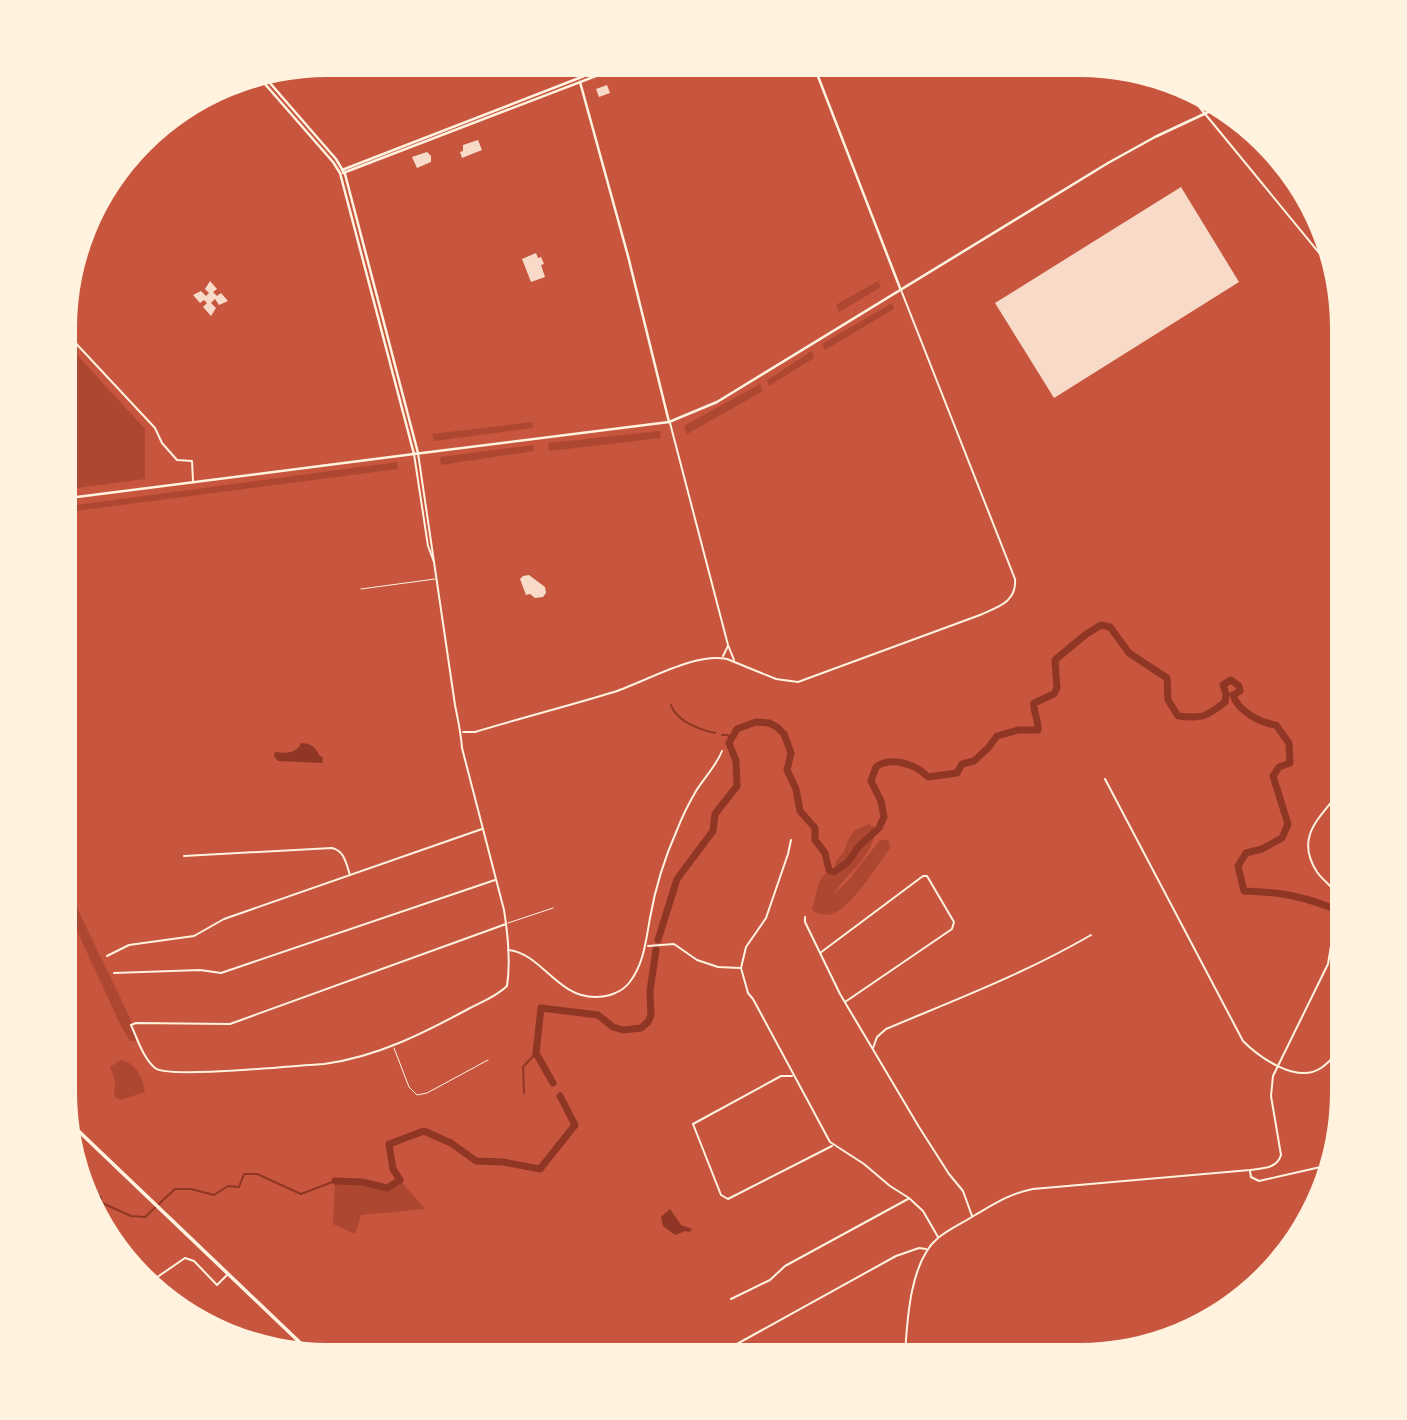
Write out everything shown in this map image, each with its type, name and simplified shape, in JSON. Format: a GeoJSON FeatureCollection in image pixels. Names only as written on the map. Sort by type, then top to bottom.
{"type":"FeatureCollection","features":[{"type":"Feature","properties":{"kind":"highway"},"geometry":{"type":"LineString","coordinates":[[80,1133],[299,1341]]}},
{"type":"Feature","properties":{"kind":"main road"},"geometry":{"type":"LineString","coordinates":[[579,77],[669,422]]}},
{"type":"Feature","properties":{"kind":"main road"},"geometry":{"type":"LineString","coordinates":[[580,80],[586,77]]}},
{"type":"Feature","properties":{"kind":"main road"},"geometry":{"type":"LineString","coordinates":[[343,172],[589,77]]}},
{"type":"Feature","properties":{"kind":"main road"},"geometry":{"type":"LineString","coordinates":[[818,77],[900,288]]}},
{"type":"Feature","properties":{"kind":"main road"},"geometry":{"type":"LineString","coordinates":[[270,84],[343,172],[416,454]]}},
{"type":"Feature","properties":{"kind":"main road"},"geometry":{"type":"LineString","coordinates":[[267,85],[283,101]]}},
{"type":"Feature","properties":{"kind":"main road"},"geometry":{"type":"LineString","coordinates":[[1201,109],[1205,114]]}},
{"type":"Feature","properties":{"kind":"main road"},"geometry":{"type":"LineString","coordinates":[[77,497],[669,422],[717,402],[900,288],[1129,151],[1208,113]]}},
{"type":"Feature","properties":{"kind":"street"},"geometry":{"type":"LineString","coordinates":[[1205,114],[1318,252]]}},
{"type":"Feature","properties":{"kind":"street"},"geometry":{"type":"LineString","coordinates":[[462,732],[475,732],[602,695],[690,664],[721,658],[784,682],[807,680],[1000,607],[1011,598],[1016,586],[1013,572],[900,288]]}},
{"type":"Feature","properties":{"kind":"street"},"geometry":{"type":"LineString","coordinates":[[77,345],[155,428],[162,443],[177,460],[192,461],[193,482]]}},
{"type":"Feature","properties":{"kind":"street"},"geometry":{"type":"LineString","coordinates":[[669,422],[728,645],[735,662]]}},
{"type":"Feature","properties":{"kind":"street"},"geometry":{"type":"LineString","coordinates":[[416,454],[462,732],[461,748],[506,924],[507,986],[428,1031],[393,1046],[345,1061],[191,1073],[164,1072],[155,1068],[140,1046],[131,1025],[230,1024],[506,924]]}},
{"type":"Feature","properties":{"kind":"street"},"geometry":{"type":"LineString","coordinates":[[721,658],[728,645]]}},
{"type":"Feature","properties":{"kind":"street"},"geometry":{"type":"LineString","coordinates":[[508,950],[519,951],[568,990],[587,996],[614,994],[626,987],[647,946],[650,916],[677,830],[696,792],[722,751]]}},
{"type":"Feature","properties":{"kind":"street"},"geometry":{"type":"LineString","coordinates":[[1105,779],[1243,1041],[1276,1067],[1314,1072],[1330,1060]]}},
{"type":"Feature","properties":{"kind":"street"},"geometry":{"type":"LineString","coordinates":[[1330,805],[1313,827],[1306,844],[1310,859],[1319,875],[1330,885]]}},
{"type":"Feature","properties":{"kind":"street"},"geometry":{"type":"LineString","coordinates":[[107,956],[129,945],[194,936],[225,919],[483,828]]}},
{"type":"Feature","properties":{"kind":"street"},"geometry":{"type":"LineString","coordinates":[[791,840],[789,854],[766,918],[746,947],[741,968],[748,993],[833,1146],[864,1164],[909,1198],[923,1211],[939,1237]]}},
{"type":"Feature","properties":{"kind":"street"},"geometry":{"type":"LineString","coordinates":[[184,856],[332,848],[343,855],[350,875]]}},
{"type":"Feature","properties":{"kind":"street"},"geometry":{"type":"LineString","coordinates":[[819,953],[923,876],[927,876],[954,922],[952,929],[844,1002]]}},
{"type":"Feature","properties":{"kind":"street"},"geometry":{"type":"LineString","coordinates":[[114,973],[200,970],[221,973],[496,879]]}},
{"type":"Feature","properties":{"kind":"street"},"geometry":{"type":"LineString","coordinates":[[805,917],[819,953],[844,1002],[949,1174],[963,1191],[972,1217]]}},
{"type":"Feature","properties":{"kind":"street"},"geometry":{"type":"LineString","coordinates":[[872,1049],[877,1037],[886,1029],[972,994],[1066,950],[1091,935]]}},
{"type":"Feature","properties":{"kind":"street"},"geometry":{"type":"LineString","coordinates":[[647,946],[674,944],[697,960],[718,967],[741,968]]}},
{"type":"Feature","properties":{"kind":"street"},"geometry":{"type":"LineString","coordinates":[[906,1343],[911,1301],[921,1261],[928,1250],[939,1237],[1011,1195],[1033,1189],[1250,1170],[1274,1166],[1279,1162],[1281,1155],[1271,1083],[1276,1067],[1328,964],[1330,954]]}},
{"type":"Feature","properties":{"kind":"street"},"geometry":{"type":"LineString","coordinates":[[788,1066],[781,1076],[693,1124],[724,1198],[728,1199],[833,1146]]}},
{"type":"Feature","properties":{"kind":"street"},"geometry":{"type":"LineString","coordinates":[[781,1076],[794,1077]]}},
{"type":"Feature","properties":{"kind":"street"},"geometry":{"type":"LineString","coordinates":[[1250,1170],[1251,1177],[1259,1181],[1318,1168]]}},
{"type":"Feature","properties":{"kind":"street"},"geometry":{"type":"LineString","coordinates":[[731,1299],[770,1280],[785,1266],[909,1198]]}},
{"type":"Feature","properties":{"kind":"street"},"geometry":{"type":"LineString","coordinates":[[739,1343],[896,1256],[919,1248],[928,1250]]}},
{"type":"Feature","properties":{"kind":"street"},"geometry":{"type":"LineString","coordinates":[[158,1277],[185,1258],[194,1261],[217,1284],[228,1274]]}},
{"type":"Feature","properties":{"kind":"lane"},"geometry":{"type":"LineString","coordinates":[[361,589],[437,578]]}},
{"type":"Feature","properties":{"kind":"lane"},"geometry":{"type":"LineString","coordinates":[[506,924],[553,908]]}},
{"type":"Feature","properties":{"kind":"lane"},"geometry":{"type":"LineString","coordinates":[[393,1046],[409,1087],[417,1095],[427,1093],[488,1060]]}},
{"type":"Feature","properties":{"kind":"shaded area"},"geometry":{"type":"Polygon","coordinates":[[[878,281],[881,287],[839,312],[836,305],[878,281]]]}},
{"type":"Feature","properties":{"kind":"shaded area"},"geometry":{"type":"Polygon","coordinates":[[[892,303],[894,309],[825,350],[822,344],[892,303]]]}},
{"type":"Feature","properties":{"kind":"shaded area"},"geometry":{"type":"Polygon","coordinates":[[[812,351],[814,358],[769,386],[767,380],[812,351]]]}},
{"type":"Feature","properties":{"kind":"shaded area"},"geometry":{"type":"Polygon","coordinates":[[[77,355],[145,429],[145,479],[77,488],[77,355]]]}},
{"type":"Feature","properties":{"kind":"shaded area"},"geometry":{"type":"Polygon","coordinates":[[[760,384],[763,391],[687,434],[684,426],[760,384]]]}},
{"type":"Feature","properties":{"kind":"shaded area"},"geometry":{"type":"Polygon","coordinates":[[[532,422],[533,428],[434,441],[432,434],[532,422]]]}},
{"type":"Feature","properties":{"kind":"shaded area"},"geometry":{"type":"Polygon","coordinates":[[[660,431],[661,438],[549,451],[548,443],[660,431]]]}},
{"type":"Feature","properties":{"kind":"shaded area"},"geometry":{"type":"Polygon","coordinates":[[[533,445],[534,451],[441,465],[440,457],[533,445]]]}},
{"type":"Feature","properties":{"kind":"shaded area"},"geometry":{"type":"Polygon","coordinates":[[[397,462],[398,469],[77,511],[77,505],[397,462]]]}},
{"type":"Feature","properties":{"kind":"shaded area"},"geometry":{"type":"Polygon","coordinates":[[[301,743],[314,748],[323,758],[322,763],[278,761],[274,756],[275,752],[294,751],[301,743]]]}},
{"type":"Feature","properties":{"kind":"shaded area"},"geometry":{"type":"Polygon","coordinates":[[[869,824],[875,828],[870,847],[834,894],[847,882],[880,840],[888,840],[891,847],[847,904],[829,915],[814,912],[812,908],[821,879],[835,867],[854,831],[869,824]]]}},
{"type":"Feature","properties":{"kind":"shaded area"},"geometry":{"type":"Polygon","coordinates":[[[77,908],[130,1018],[137,1041],[130,1041],[77,931],[77,908]]]}},
{"type":"Feature","properties":{"kind":"shaded area"},"geometry":{"type":"Polygon","coordinates":[[[121,1060],[131,1064],[138,1072],[145,1092],[120,1100],[114,1095],[115,1083],[110,1067],[121,1060]]]}},
{"type":"Feature","properties":{"kind":"shaded area"},"geometry":{"type":"Polygon","coordinates":[[[400,1180],[425,1209],[361,1215],[355,1234],[333,1224],[335,1181],[362,1182],[387,1188],[400,1180]]]}},
{"type":"Feature","properties":{"kind":"shaded area"},"geometry":{"type":"Polygon","coordinates":[[[670,1209],[681,1225],[692,1229],[690,1232],[675,1235],[663,1226],[661,1217],[670,1209]]]}},
{"type":"Feature","properties":{"kind":"building"},"geometry":{"type":"Polygon","coordinates":[[[607,85],[610,93],[599,97],[596,89],[607,85]]]}},
{"type":"Feature","properties":{"kind":"building"},"geometry":{"type":"Polygon","coordinates":[[[478,140],[482,150],[462,158],[460,152],[463,151],[463,145],[478,140]]]}},
{"type":"Feature","properties":{"kind":"building"},"geometry":{"type":"Polygon","coordinates":[[[427,152],[431,156],[431,162],[417,168],[412,157],[427,152]]]}},
{"type":"Feature","properties":{"kind":"building"},"geometry":{"type":"Polygon","coordinates":[[[1181,187],[1239,282],[1054,398],[995,303],[1181,187]]]}},
{"type":"Feature","properties":{"kind":"building"},"geometry":{"type":"Polygon","coordinates":[[[536,253],[544,264],[541,265],[545,277],[531,282],[522,259],[536,253]]]}},
{"type":"Feature","properties":{"kind":"building"},"geometry":{"type":"Polygon","coordinates":[[[210,281],[217,289],[213,292],[217,296],[221,293],[228,301],[219,305],[215,299],[211,303],[216,308],[211,316],[203,307],[207,303],[204,300],[200,303],[193,295],[201,291],[206,296],[209,293],[205,289],[210,281]]]}},
{"type":"Feature","properties":{"kind":"building"},"geometry":{"type":"Polygon","coordinates":[[[529,575],[545,587],[546,593],[543,597],[526,595],[520,579],[529,575]]]}},
{"type":"Feature","properties":{"kind":"waterway"},"geometry":{"type":"LineString","coordinates":[[658,940],[677,879],[713,831],[715,814],[737,786],[736,761],[729,743],[737,729],[756,722],[769,723],[784,734],[791,753],[787,770],[796,789],[800,811],[815,828],[815,840],[825,853],[829,870],[834,872],[848,862],[859,846],[879,828],[884,817],[881,801],[871,781],[876,767],[895,762],[910,765],[928,777],[957,773],[962,764],[974,761],[997,736],[1018,730],[1038,730],[1034,703],[1054,694],[1057,688],[1055,660],[1101,625],[1110,627],[1129,653],[1167,678],[1168,700],[1178,716],[1198,717],[1213,711],[1225,702],[1223,685],[1231,680],[1239,686],[1240,691],[1233,695],[1240,706],[1257,719],[1276,725],[1289,743],[1290,763],[1279,767],[1273,776],[1288,824],[1282,838],[1262,849],[1246,853],[1238,866],[1244,891],[1294,896],[1330,908]]}},
{"type":"Feature","properties":{"kind":"waterway"},"geometry":{"type":"LineString","coordinates":[[671,705],[683,720],[715,733]]}},
{"type":"Feature","properties":{"kind":"waterway"},"geometry":{"type":"LineString","coordinates":[[722,735],[730,737]]}},
{"type":"Feature","properties":{"kind":"waterway"},"geometry":{"type":"LineString","coordinates":[[553,1083],[536,1053],[541,1008],[598,1015],[613,1027],[623,1030],[641,1028],[651,1015],[650,991],[656,950]]}},
{"type":"Feature","properties":{"kind":"waterway"},"geometry":{"type":"LineString","coordinates":[[524,1093],[523,1067],[536,1053]]}},
{"type":"Feature","properties":{"kind":"waterway"},"geometry":{"type":"LineString","coordinates":[[335,1181],[362,1182],[387,1188],[400,1180],[393,1169],[389,1144],[424,1131],[451,1143],[476,1161],[503,1162],[540,1169],[575,1125],[560,1096]]}},
{"type":"Feature","properties":{"kind":"waterway"},"geometry":{"type":"LineString","coordinates":[[103,1203],[131,1216],[145,1217],[175,1189],[191,1189],[214,1195],[228,1186],[239,1187],[244,1174],[257,1174],[301,1194],[335,1181]]}}]}
